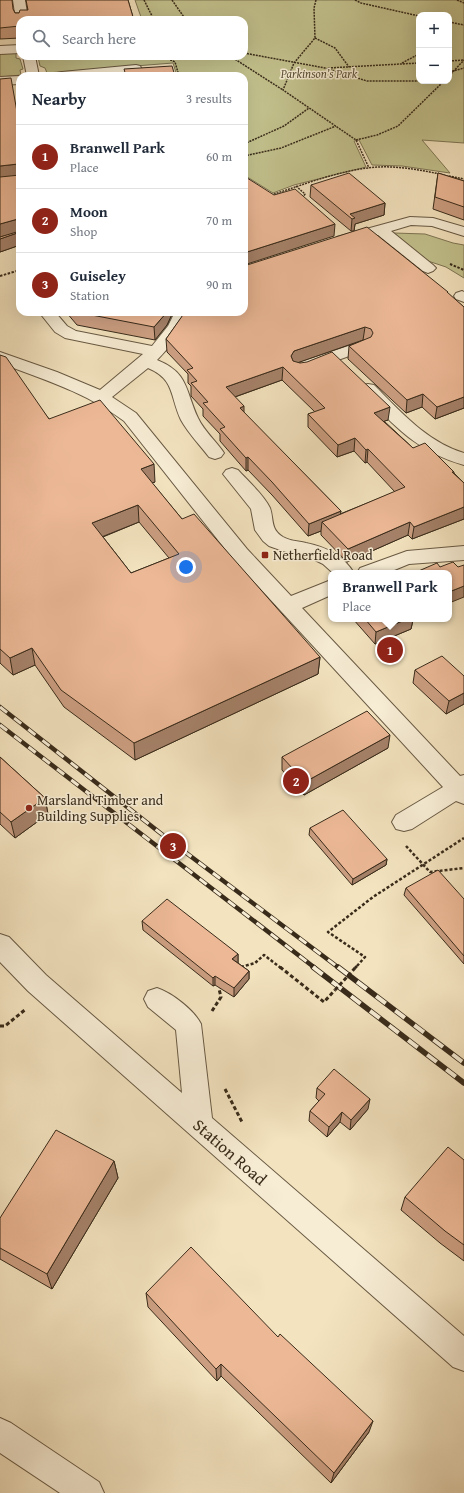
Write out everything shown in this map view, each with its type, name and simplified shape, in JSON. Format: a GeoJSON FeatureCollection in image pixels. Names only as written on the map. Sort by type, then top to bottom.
{"type":"FeatureCollection","features":[{"type":"Feature","properties":{"kind":"street"},"geometry":{"type":"LineString","coordinates":[[19,0],[21,16]]}},
{"type":"Feature","properties":{"kind":"street"},"geometry":{"type":"LineString","coordinates":[[0,50],[16,49]]}},
{"type":"Feature","properties":{"kind":"street"},"geometry":{"type":"LineString","coordinates":[[30,60],[32,72]]}},
{"type":"Feature","properties":{"kind":"street"},"geometry":{"type":"LineString","coordinates":[[111,72],[136,70]]}},
{"type":"Feature","properties":{"kind":"street"},"geometry":{"type":"LineString","coordinates":[[0,81],[16,80]]}},
{"type":"Feature","properties":{"kind":"street"},"geometry":{"type":"LineString","coordinates":[[325,245],[342,234],[387,227],[410,221],[433,222],[464,232]]}},
{"type":"Feature","properties":{"kind":"street"},"geometry":{"type":"LineString","coordinates":[[387,227],[428,268]]}},
{"type":"Feature","properties":{"kind":"street"},"geometry":{"type":"LineString","coordinates":[[50,316],[61,329],[71,335],[152,357],[174,380],[190,420],[215,453]]}},
{"type":"Feature","properties":{"kind":"street"},"geometry":{"type":"LineString","coordinates":[[102,397],[152,357],[177,324],[181,316]]}},
{"type":"Feature","properties":{"kind":"street"},"geometry":{"type":"LineString","coordinates":[[345,367],[363,346]]}},
{"type":"Feature","properties":{"kind":"street"},"geometry":{"type":"LineString","coordinates":[[0,357],[102,397],[130,417],[240,554],[287,606],[462,789],[403,831]]}},
{"type":"Feature","properties":{"kind":"street"},"geometry":{"type":"LineString","coordinates":[[300,369],[345,367],[423,441],[455,457],[464,459]]}},
{"type":"Feature","properties":{"kind":"street"},"geometry":{"type":"LineString","coordinates":[[232,474],[260,507],[263,513],[264,530],[269,536],[286,546],[310,550],[321,554],[334,562],[341,570]]}},
{"type":"Feature","properties":{"kind":"street"},"geometry":{"type":"LineString","coordinates":[[375,570],[408,558],[464,553]]}},
{"type":"Feature","properties":{"kind":"street"},"geometry":{"type":"LineString","coordinates":[[287,606],[328,589]]}},
{"type":"Feature","properties":{"kind":"street","name":"Station Road"},"geometry":{"type":"LineString","coordinates":[[0,944],[37,983],[464,1356]]}},
{"type":"Feature","properties":{"kind":"street"},"geometry":{"type":"LineString","coordinates":[[157,999],[188,1024],[199,1124]]}},
{"type":"Feature","properties":{"kind":"street"},"geometry":{"type":"LineString","coordinates":[[0,1434],[88,1493]]}},
{"type":"Feature","properties":{"kind":"path"},"geometry":{"type":"LineString","coordinates":[[144,0],[152,16]]}},
{"type":"Feature","properties":{"kind":"path"},"geometry":{"type":"LineString","coordinates":[[172,0],[181,16]]}},
{"type":"Feature","properties":{"kind":"path"},"geometry":{"type":"LineString","coordinates":[[283,90],[294,63],[315,38],[314,8],[316,0]]}},
{"type":"Feature","properties":{"kind":"path"},"geometry":{"type":"LineString","coordinates":[[355,0],[361,3],[416,15]]}},
{"type":"Feature","properties":{"kind":"path"},"geometry":{"type":"LineString","coordinates":[[457,0],[464,3]]}},
{"type":"Feature","properties":{"kind":"path"},"geometry":{"type":"LineString","coordinates":[[452,23],[464,25]]}},
{"type":"Feature","properties":{"kind":"path"},"geometry":{"type":"LineString","coordinates":[[315,38],[335,48],[350,67]]}},
{"type":"Feature","properties":{"kind":"path"},"geometry":{"type":"LineString","coordinates":[[248,54],[325,68],[367,81],[416,81]]}},
{"type":"Feature","properties":{"kind":"path"},"geometry":{"type":"LineString","coordinates":[[400,64],[416,56]]}},
{"type":"Feature","properties":{"kind":"path"},"geometry":{"type":"LineString","coordinates":[[171,60],[175,62],[178,72]]}},
{"type":"Feature","properties":{"kind":"path"},"geometry":{"type":"LineString","coordinates":[[236,60],[356,140],[370,168]]}},
{"type":"Feature","properties":{"kind":"path"},"geometry":{"type":"LineString","coordinates":[[452,61],[464,60]]}},
{"type":"Feature","properties":{"kind":"path"},"geometry":{"type":"LineString","coordinates":[[452,73],[464,60]]}},
{"type":"Feature","properties":{"kind":"path"},"geometry":{"type":"LineString","coordinates":[[325,68],[416,63]]}},
{"type":"Feature","properties":{"kind":"path"},"geometry":{"type":"LineString","coordinates":[[452,71],[464,68]]}},
{"type":"Feature","properties":{"kind":"path"},"geometry":{"type":"LineString","coordinates":[[356,140],[398,126],[441,84]]}},
{"type":"Feature","properties":{"kind":"path"},"geometry":{"type":"LineString","coordinates":[[248,142],[284,126],[308,108]]}},
{"type":"Feature","properties":{"kind":"path"},"geometry":{"type":"LineString","coordinates":[[248,155],[281,148],[336,126]]}},
{"type":"Feature","properties":{"kind":"path"},"geometry":{"type":"LineString","coordinates":[[267,196],[296,186],[370,168],[401,168],[442,175]]}},
{"type":"Feature","properties":{"kind":"path"},"geometry":{"type":"LineString","coordinates":[[449,176],[464,179]]}},
{"type":"Feature","properties":{"kind":"path"},"geometry":{"type":"LineString","coordinates":[[296,186],[305,194],[302,200]]}},
{"type":"Feature","properties":{"kind":"path"},"geometry":{"type":"LineString","coordinates":[[0,276],[16,271]]}},
{"type":"Feature","properties":{"kind":"path"},"geometry":{"type":"LineString","coordinates":[[403,831],[423,864],[430,872],[464,868]]}},
{"type":"Feature","properties":{"kind":"path"},"geometry":{"type":"LineString","coordinates":[[236,972],[242,966],[255,962],[264,955],[324,1002],[366,957],[328,932],[373,897],[464,838]]}},
{"type":"Feature","properties":{"kind":"path"},"geometry":{"type":"LineString","coordinates":[[210,1015],[221,997],[219,989],[225,983]]}},
{"type":"Feature","properties":{"kind":"path"},"geometry":{"type":"LineString","coordinates":[[224,1085],[242,1121],[239,1160]]}},
{"type":"Feature","properties":{"kind":"green space","name":"Parkinson’s Park"},"geometry":{"type":"Polygon","coordinates":[[[135,0],[464,0],[464,143],[422,140],[450,173],[402,166],[372,165],[359,140],[354,141],[366,167],[294,185],[273,193],[248,177],[248,72],[176,72],[173,63],[60,72],[47,72],[45,68],[40,66],[39,60],[248,60],[248,16],[141,16],[135,0]]]}},
{"type":"Feature","properties":{"kind":"green space"},"geometry":{"type":"Polygon","coordinates":[[[16,53],[16,60],[20,60],[23,69],[20,70],[20,72],[16,72],[16,75],[0,77],[0,54],[16,53]]]}},
{"type":"Feature","properties":{"kind":"green space"},"geometry":{"type":"Polygon","coordinates":[[[394,233],[425,234],[464,245],[464,278],[446,267],[428,261],[394,233]]]}},
{"type":"Feature","properties":{"kind":"building"},"geometry":{"type":"Polygon","coordinates":[[[0,0],[12,0],[15,13],[19,13],[20,10],[28,10],[26,0],[128,0],[133,16],[16,16],[16,26],[0,28],[0,0]]]}},
{"type":"Feature","properties":{"kind":"building"},"geometry":{"type":"Polygon","coordinates":[[[172,66],[174,72],[125,72],[124,69],[172,66]]]}},
{"type":"Feature","properties":{"kind":"building"},"geometry":{"type":"Polygon","coordinates":[[[11,78],[16,106],[16,164],[0,166],[0,79],[11,78]]]}},
{"type":"Feature","properties":{"kind":"building"},"geometry":{"type":"Polygon","coordinates":[[[349,173],[385,203],[350,214],[355,218],[352,219],[311,185],[349,173]]]}},
{"type":"Feature","properties":{"kind":"building"},"geometry":{"type":"Polygon","coordinates":[[[438,173],[464,181],[464,207],[435,197],[438,173]]]}},
{"type":"Feature","properties":{"kind":"building"},"geometry":{"type":"Polygon","coordinates":[[[16,175],[16,220],[0,224],[0,177],[16,175]]]}},
{"type":"Feature","properties":{"kind":"building"},"geometry":{"type":"Polygon","coordinates":[[[248,179],[274,195],[295,189],[335,224],[248,252],[248,179]]]}},
{"type":"Feature","properties":{"kind":"building"},"geometry":{"type":"Polygon","coordinates":[[[367,227],[448,292],[464,307],[464,397],[437,407],[423,394],[407,400],[349,346],[371,337],[373,333],[371,329],[365,327],[294,351],[291,356],[293,361],[300,363],[307,362],[332,352],[390,407],[374,413],[413,448],[425,443],[464,483],[464,507],[414,527],[410,522],[348,549],[322,522],[405,487],[368,449],[366,450],[355,438],[338,445],[308,414],[325,408],[283,367],[226,387],[244,406],[240,408],[341,511],[309,524],[272,482],[248,457],[246,458],[220,429],[225,427],[203,403],[208,402],[191,383],[197,381],[187,370],[193,368],[166,339],[182,316],[248,316],[248,265],[367,227]]]}},
{"type":"Feature","properties":{"kind":"building"},"geometry":{"type":"Polygon","coordinates":[[[16,232],[0,239],[0,237],[16,232]]]}},
{"type":"Feature","properties":{"kind":"building"},"geometry":{"type":"Polygon","coordinates":[[[97,316],[164,316],[154,327],[97,316]]]}},
{"type":"Feature","properties":{"kind":"building"},"geometry":{"type":"Polygon","coordinates":[[[0,355],[6,357],[49,419],[100,400],[154,464],[141,469],[182,519],[194,514],[320,657],[134,743],[61,690],[32,648],[10,658],[0,649],[0,355]],[[138,505],[92,523],[131,573],[179,554],[138,505]]]}},
{"type":"Feature","properties":{"kind":"building"},"geometry":{"type":"Polygon","coordinates":[[[453,562],[458,567],[464,565],[464,586],[452,591],[452,570],[421,570],[437,563],[440,567],[453,562]]]}},
{"type":"Feature","properties":{"kind":"building"},"geometry":{"type":"Polygon","coordinates":[[[368,622],[400,622],[376,632],[368,622]]]}},
{"type":"Feature","properties":{"kind":"building"},"geometry":{"type":"Polygon","coordinates":[[[442,656],[464,676],[464,693],[449,701],[415,670],[442,656]]]}},
{"type":"Feature","properties":{"kind":"building"},"geometry":{"type":"Polygon","coordinates":[[[367,711],[390,735],[305,782],[282,757],[367,711]]]}},
{"type":"Feature","properties":{"kind":"building"},"geometry":{"type":"Polygon","coordinates":[[[0,757],[45,798],[11,822],[0,812],[0,757]]]}},
{"type":"Feature","properties":{"kind":"building"},"geometry":{"type":"Polygon","coordinates":[[[343,810],[387,859],[353,879],[310,828],[343,810]]]}},
{"type":"Feature","properties":{"kind":"building"},"geometry":{"type":"Polygon","coordinates":[[[438,870],[464,899],[464,956],[406,888],[438,870]]]}},
{"type":"Feature","properties":{"kind":"building"},"geometry":{"type":"Polygon","coordinates":[[[167,899],[238,954],[232,959],[249,971],[234,988],[215,976],[213,978],[142,921],[167,899]]]}},
{"type":"Feature","properties":{"kind":"building"},"geometry":{"type":"Polygon","coordinates":[[[334,1069],[370,1099],[351,1120],[342,1112],[329,1127],[310,1111],[325,1094],[317,1088],[334,1069]]]}},
{"type":"Feature","properties":{"kind":"building"},"geometry":{"type":"Polygon","coordinates":[[[56,1130],[114,1161],[47,1274],[0,1248],[0,1218],[56,1130]]]}},
{"type":"Feature","properties":{"kind":"building"},"geometry":{"type":"Polygon","coordinates":[[[448,1147],[464,1160],[464,1245],[405,1197],[448,1147]]]}},
{"type":"Feature","properties":{"kind":"building"},"geometry":{"type":"Polygon","coordinates":[[[191,1247],[278,1337],[280,1334],[373,1421],[334,1473],[221,1364],[216,1369],[146,1293],[191,1247]]]}},
{"type":"Feature","properties":{"kind":"railway"},"geometry":{"type":"LineString","coordinates":[[0,707],[173,843],[339,968]]}},
{"type":"Feature","properties":{"kind":"railway"},"geometry":{"type":"LineString","coordinates":[[0,725],[315,968]]}},
{"type":"Feature","properties":{"kind":"railway"},"geometry":{"type":"LineString","coordinates":[[313,967],[464,1083]]}},
{"type":"Feature","properties":{"kind":"railway"},"geometry":{"type":"LineString","coordinates":[[338,967],[464,1063]]}},
{"type":"Feature","properties":{"kind":"place","name":"Netherfield Road"},"geometry":{"type":"Point","coordinates":[265,555]}},
{"type":"Feature","properties":{"kind":"place","name":"Branwell Park"},"geometry":{"type":"Point","coordinates":[390,650]}},
{"type":"Feature","properties":{"kind":"place","name":"Moon"},"geometry":{"type":"Point","coordinates":[296,781]}},
{"type":"Feature","properties":{"kind":"place","name":"Marsland Timber and Building Supplies"},"geometry":{"type":"Point","coordinates":[29,808]}},
{"type":"Feature","properties":{"kind":"place","name":"Guiseley"},"geometry":{"type":"Point","coordinates":[173,846]}}]}
